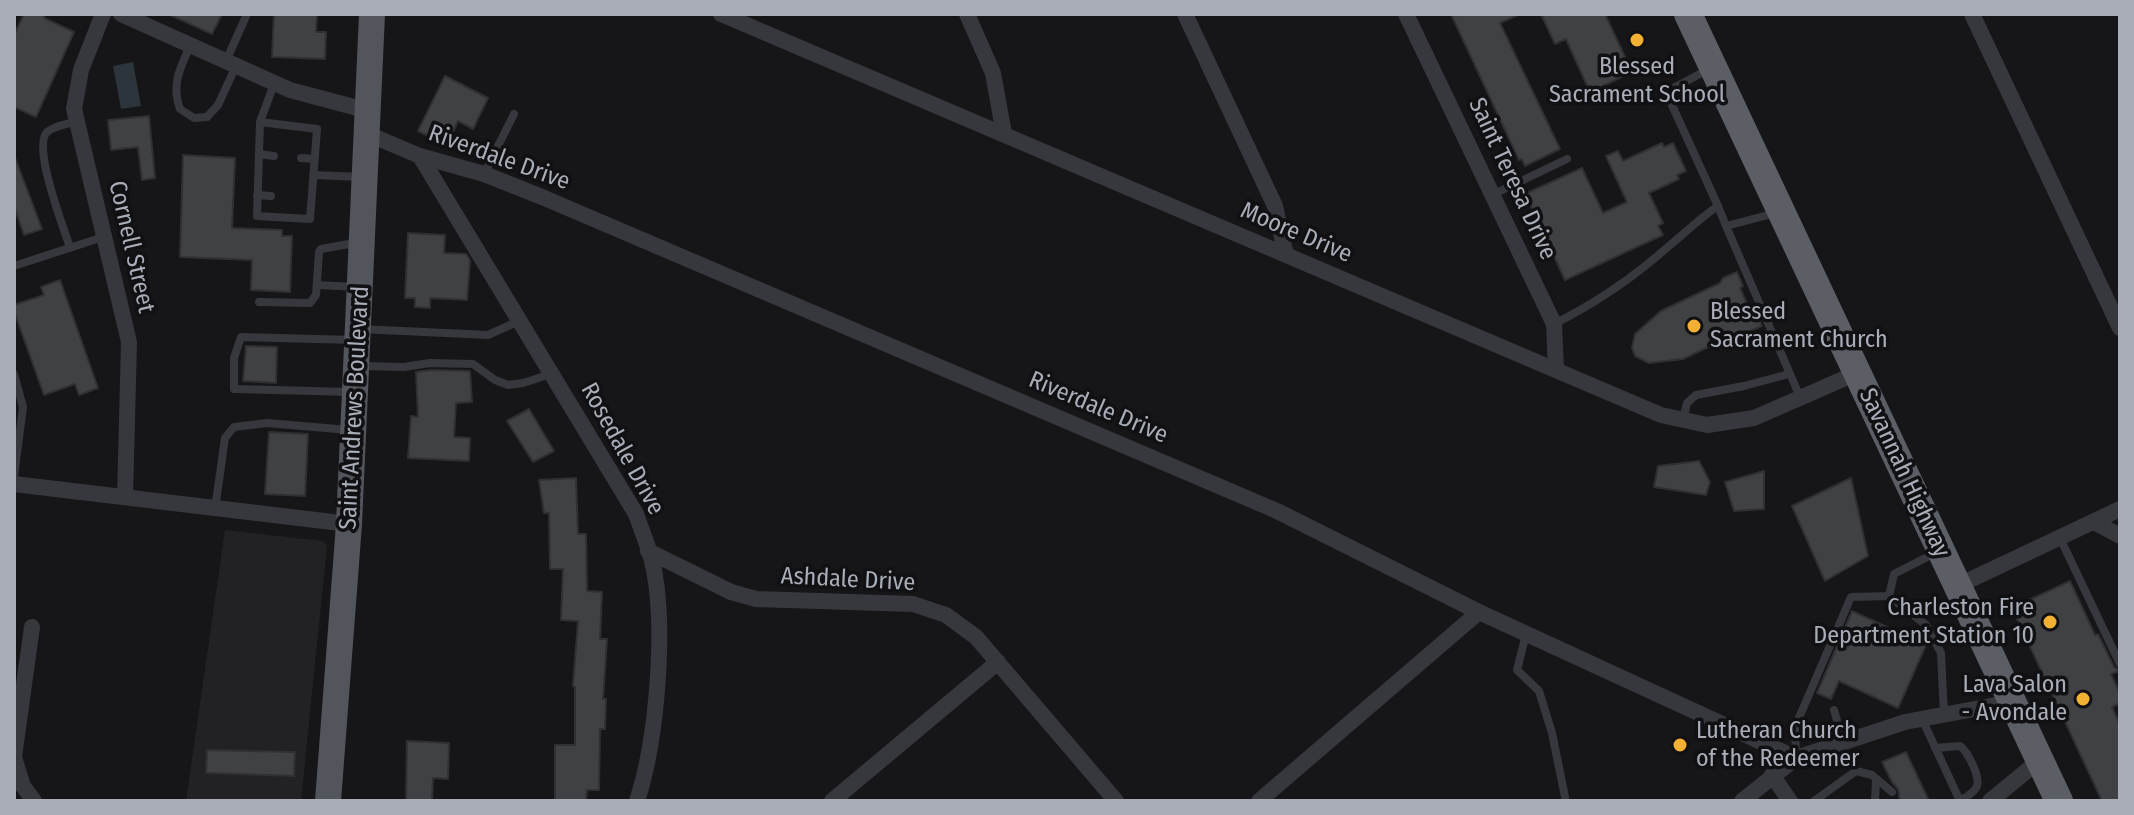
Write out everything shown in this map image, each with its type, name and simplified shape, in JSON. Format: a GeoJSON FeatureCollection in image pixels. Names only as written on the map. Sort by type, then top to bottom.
{"type":"FeatureCollection","features":[{"type":"Feature","properties":{"kind":"highway","name":"Savannah Highway"},"geometry":{"type":"LineString","coordinates":[[1688,14],[2059,801]]}},
{"type":"Feature","properties":{"kind":"main road","name":"Saint Andrews Boulevard"},"geometry":{"type":"LineString","coordinates":[[328,801],[349,524],[372,14]]}},
{"type":"Feature","properties":{"kind":"street","name":"Cornell Street"},"geometry":{"type":"LineString","coordinates":[[103,14],[81,70],[74,109],[129,342],[125,497]]}},
{"type":"Feature","properties":{"kind":"street","name":"Riverdale Drive"},"geometry":{"type":"LineString","coordinates":[[121,14],[368,122],[420,156],[484,174],[1277,511],[1479,612],[1796,758]]}},
{"type":"Feature","properties":{"kind":"street","name":"Moore Drive"},"geometry":{"type":"LineString","coordinates":[[721,14],[1661,415],[1707,425],[1754,418],[1857,373]]}},
{"type":"Feature","properties":{"kind":"street"},"geometry":{"type":"LineString","coordinates":[[967,14],[993,73],[1004,134]]}},
{"type":"Feature","properties":{"kind":"street"},"geometry":{"type":"LineString","coordinates":[[1185,14],[1275,206],[1286,255]]}},
{"type":"Feature","properties":{"kind":"street","name":"Saint Teresa Drive"},"geometry":{"type":"LineString","coordinates":[[1406,14],[1554,324],[1556,370]]}},
{"type":"Feature","properties":{"kind":"street"},"geometry":{"type":"LineString","coordinates":[[1972,14],[2120,328]]}},
{"type":"Feature","properties":{"kind":"street","name":"Rosedale Drive"},"geometry":{"type":"LineString","coordinates":[[420,156],[636,514],[652,561],[660,627],[655,703],[637,801]]}},
{"type":"Feature","properties":{"kind":"street"},"geometry":{"type":"LineString","coordinates":[[14,484],[349,524]]}},
{"type":"Feature","properties":{"kind":"street"},"geometry":{"type":"LineString","coordinates":[[1957,586],[2120,509]]}},
{"type":"Feature","properties":{"kind":"street"},"geometry":{"type":"LineString","coordinates":[[2094,522],[2120,536]]}},
{"type":"Feature","properties":{"kind":"street","name":"Ashdale Drive"},"geometry":{"type":"LineString","coordinates":[[648,551],[731,592],[756,599],[913,604],[962,625],[998,662],[1116,801]]}},
{"type":"Feature","properties":{"kind":"street"},"geometry":{"type":"LineString","coordinates":[[1259,801],[1479,612]]}},
{"type":"Feature","properties":{"kind":"street"},"geometry":{"type":"LineString","coordinates":[[32,627],[14,757],[23,786],[34,801]]}},
{"type":"Feature","properties":{"kind":"street"},"geometry":{"type":"LineString","coordinates":[[832,801],[998,662]]}},
{"type":"Feature","properties":{"kind":"street"},"geometry":{"type":"LineString","coordinates":[[1742,801],[1796,758],[1922,719],[2012,702]]}},
{"type":"Feature","properties":{"kind":"street"},"geometry":{"type":"LineString","coordinates":[[1990,801],[2040,760]]}},
{"type":"Feature","properties":{"kind":"street"},"geometry":{"type":"LineString","coordinates":[[1772,775],[1790,801]]}},
{"type":"Feature","properties":{"kind":"lane"},"geometry":{"type":"LineString","coordinates":[[190,45],[177,77],[174,94],[180,109],[194,118],[207,117],[218,105],[247,14]]}},
{"type":"Feature","properties":{"kind":"lane"},"geometry":{"type":"LineString","coordinates":[[1713,67],[1666,92],[1800,398]]}},
{"type":"Feature","properties":{"kind":"lane"},"geometry":{"type":"LineString","coordinates":[[260,122],[317,129],[310,219],[257,216],[260,122],[275,83]]}},
{"type":"Feature","properties":{"kind":"lane"},"geometry":{"type":"LineString","coordinates":[[484,174],[514,114]]}},
{"type":"Feature","properties":{"kind":"lane"},"geometry":{"type":"LineString","coordinates":[[70,248],[42,156],[45,134],[77,121]]}},
{"type":"Feature","properties":{"kind":"lane"},"geometry":{"type":"LineString","coordinates":[[259,154],[274,156]]}},
{"type":"Feature","properties":{"kind":"lane"},"geometry":{"type":"LineString","coordinates":[[301,158],[314,159]]}},
{"type":"Feature","properties":{"kind":"lane"},"geometry":{"type":"LineString","coordinates":[[1492,195],[1567,159]]}},
{"type":"Feature","properties":{"kind":"lane"},"geometry":{"type":"LineString","coordinates":[[313,175],[366,178]]}},
{"type":"Feature","properties":{"kind":"lane"},"geometry":{"type":"LineString","coordinates":[[257,195],[271,196]]}},
{"type":"Feature","properties":{"kind":"lane"},"geometry":{"type":"LineString","coordinates":[[300,197],[312,197]]}},
{"type":"Feature","properties":{"kind":"lane"},"geometry":{"type":"LineString","coordinates":[[1554,324],[1598,302],[1718,206]]}},
{"type":"Feature","properties":{"kind":"lane"},"geometry":{"type":"LineString","coordinates":[[1726,226],[1781,212]]}},
{"type":"Feature","properties":{"kind":"lane"},"geometry":{"type":"LineString","coordinates":[[14,266],[104,237]]}},
{"type":"Feature","properties":{"kind":"lane"},"geometry":{"type":"LineString","coordinates":[[259,302],[310,303],[316,295],[321,249],[363,242]]}},
{"type":"Feature","properties":{"kind":"lane"},"geometry":{"type":"LineString","coordinates":[[317,285],[361,287]]}},
{"type":"Feature","properties":{"kind":"lane"},"geometry":{"type":"LineString","coordinates":[[519,320],[488,335],[358,357],[234,389],[234,358],[241,337],[358,357],[404,367],[430,363],[473,364],[495,380],[508,385],[552,373]]}},
{"type":"Feature","properties":{"kind":"lane"},"geometry":{"type":"LineString","coordinates":[[14,374],[23,407],[14,477]]}},
{"type":"Feature","properties":{"kind":"lane"},"geometry":{"type":"LineString","coordinates":[[1683,420],[1687,403],[1696,395],[1789,374]]}},
{"type":"Feature","properties":{"kind":"lane"},"geometry":{"type":"LineString","coordinates":[[215,510],[225,438],[234,427],[267,423],[354,431]]}},
{"type":"Feature","properties":{"kind":"lane"},"geometry":{"type":"LineString","coordinates":[[2059,538],[2120,664]]}},
{"type":"Feature","properties":{"kind":"lane"},"geometry":{"type":"LineString","coordinates":[[1889,596],[1894,574],[1941,551]]}},
{"type":"Feature","properties":{"kind":"lane"},"geometry":{"type":"LineString","coordinates":[[1796,758],[1795,727],[1851,597],[1889,596],[1926,625],[1941,653],[1944,715]]}},
{"type":"Feature","properties":{"kind":"lane"},"geometry":{"type":"LineString","coordinates":[[1526,634],[1517,670],[1539,691],[1552,733],[1565,797]]}},
{"type":"Feature","properties":{"kind":"lane"},"geometry":{"type":"LineString","coordinates":[[1834,710],[1843,741]]}},
{"type":"Feature","properties":{"kind":"lane"},"geometry":{"type":"LineString","coordinates":[[1922,719],[1935,748],[1960,801],[1976,789],[1978,781],[1965,750],[1960,746],[1935,748]]}},
{"type":"Feature","properties":{"kind":"lane"},"geometry":{"type":"LineString","coordinates":[[1814,801],[1856,771],[1872,775],[1889,794]]}},
{"type":"Feature","properties":{"kind":"lane"},"geometry":{"type":"LineString","coordinates":[[1875,801],[1876,780]]}},
{"type":"Feature","properties":{"kind":"shaded area"},"geometry":{"type":"Polygon","coordinates":[[[133,62],[141,106],[121,109],[113,66],[133,62]]]}},
{"type":"Feature","properties":{"kind":"shaded area"},"geometry":{"type":"Polygon","coordinates":[[[225,530],[323,541],[327,546],[301,801],[186,801],[225,530]]]}},
{"type":"Feature","properties":{"kind":"building"},"geometry":{"type":"Polygon","coordinates":[[[24,14],[45,14],[44,18],[74,32],[36,117],[14,107],[14,35],[24,14]]]}},
{"type":"Feature","properties":{"kind":"building"},"geometry":{"type":"Polygon","coordinates":[[[168,14],[222,14],[212,34],[168,14]]]}},
{"type":"Feature","properties":{"kind":"building"},"geometry":{"type":"Polygon","coordinates":[[[274,14],[317,14],[316,32],[326,32],[325,59],[272,57],[274,14]]]}},
{"type":"Feature","properties":{"kind":"building"},"geometry":{"type":"Polygon","coordinates":[[[1451,14],[1520,14],[1500,23],[1560,149],[1525,166],[1522,159],[1519,160],[1451,14]]]}},
{"type":"Feature","properties":{"kind":"building"},"geometry":{"type":"Polygon","coordinates":[[[1541,14],[1605,14],[1632,72],[1590,92],[1566,39],[1555,44],[1541,14]]]}},
{"type":"Feature","properties":{"kind":"building"},"geometry":{"type":"Polygon","coordinates":[[[445,76],[488,98],[473,129],[458,121],[447,145],[418,131],[445,76]]]}},
{"type":"Feature","properties":{"kind":"building"},"geometry":{"type":"Polygon","coordinates":[[[149,116],[155,178],[142,180],[138,147],[111,150],[108,120],[149,116]]]}},
{"type":"Feature","properties":{"kind":"building"},"geometry":{"type":"Polygon","coordinates":[[[1662,143],[1664,147],[1673,143],[1686,171],[1677,175],[1679,179],[1649,193],[1663,223],[1658,226],[1663,235],[1565,280],[1525,194],[1582,168],[1603,213],[1627,202],[1606,156],[1618,151],[1623,161],[1662,143]]]}},
{"type":"Feature","properties":{"kind":"building"},"geometry":{"type":"Polygon","coordinates":[[[14,155],[42,229],[24,235],[14,206],[14,155]]]}},
{"type":"Feature","properties":{"kind":"building"},"geometry":{"type":"Polygon","coordinates":[[[183,155],[235,158],[232,228],[282,230],[282,236],[292,236],[290,292],[251,290],[252,260],[180,257],[183,155]]]}},
{"type":"Feature","properties":{"kind":"building"},"geometry":{"type":"Polygon","coordinates":[[[408,233],[445,235],[444,253],[466,254],[470,260],[467,300],[430,298],[430,308],[415,307],[415,298],[405,298],[408,233]]]}},
{"type":"Feature","properties":{"kind":"building"},"geometry":{"type":"Polygon","coordinates":[[[1737,272],[1751,313],[1755,312],[1762,326],[1748,332],[1742,331],[1683,359],[1649,363],[1635,356],[1632,348],[1635,334],[1661,311],[1737,272]]]}},
{"type":"Feature","properties":{"kind":"building"},"geometry":{"type":"Polygon","coordinates":[[[60,280],[98,388],[79,395],[75,384],[44,395],[14,311],[14,305],[44,295],[41,287],[60,280]]]}},
{"type":"Feature","properties":{"kind":"building"},"geometry":{"type":"Polygon","coordinates":[[[246,346],[277,347],[276,383],[243,381],[246,346]]]}},
{"type":"Feature","properties":{"kind":"building"},"geometry":{"type":"Polygon","coordinates":[[[470,371],[472,402],[456,403],[454,437],[470,438],[469,461],[408,458],[411,416],[418,417],[416,372],[470,371]]]}},
{"type":"Feature","properties":{"kind":"building"},"geometry":{"type":"Polygon","coordinates":[[[529,409],[554,451],[533,462],[507,421],[529,409]]]}},
{"type":"Feature","properties":{"kind":"building"},"geometry":{"type":"Polygon","coordinates":[[[269,432],[308,434],[305,496],[265,494],[269,432]]]}},
{"type":"Feature","properties":{"kind":"building"},"geometry":{"type":"Polygon","coordinates":[[[1699,461],[1710,482],[1706,495],[1654,487],[1658,466],[1699,461]]]}},
{"type":"Feature","properties":{"kind":"building"},"geometry":{"type":"Polygon","coordinates":[[[1764,471],[1764,509],[1734,511],[1725,482],[1764,471]]]}},
{"type":"Feature","properties":{"kind":"building"},"geometry":{"type":"Polygon","coordinates":[[[576,478],[578,534],[586,534],[587,591],[602,592],[600,639],[607,639],[603,699],[606,699],[605,729],[600,729],[599,790],[587,790],[586,801],[555,801],[555,745],[575,745],[573,686],[578,621],[561,620],[563,569],[550,569],[549,513],[544,513],[539,480],[576,478]]]}},
{"type":"Feature","properties":{"kind":"building"},"geometry":{"type":"Polygon","coordinates":[[[1851,478],[1868,556],[1825,581],[1792,506],[1851,478]]]}},
{"type":"Feature","properties":{"kind":"building"},"geometry":{"type":"Polygon","coordinates":[[[2070,581],[2095,635],[2098,634],[2119,671],[2111,674],[2120,694],[2120,703],[2112,707],[2120,725],[2120,801],[2102,801],[2012,608],[2070,581]]]}},
{"type":"Feature","properties":{"kind":"building"},"geometry":{"type":"Polygon","coordinates":[[[1852,611],[1926,645],[1898,708],[1839,681],[1831,699],[1817,693],[1852,611]]]}},
{"type":"Feature","properties":{"kind":"building"},"geometry":{"type":"Polygon","coordinates":[[[407,741],[449,743],[448,779],[433,778],[432,801],[406,801],[407,741]]]}},
{"type":"Feature","properties":{"kind":"building"},"geometry":{"type":"Polygon","coordinates":[[[207,750],[295,752],[294,776],[206,773],[207,750]]]}},
{"type":"Feature","properties":{"kind":"building"},"geometry":{"type":"Polygon","coordinates":[[[1906,752],[1929,801],[1900,801],[1898,789],[1882,762],[1906,752]]]}},
{"type":"Feature","properties":{"kind":"place","name":"Blessed Sacrament School"},"geometry":{"type":"Point","coordinates":[1637,40]}},
{"type":"Feature","properties":{"kind":"place","name":"Blessed Sacrament Church"},"geometry":{"type":"Point","coordinates":[1694,326]}},
{"type":"Feature","properties":{"kind":"place","name":"Charleston Fire Department Station 10"},"geometry":{"type":"Point","coordinates":[2050,622]}},
{"type":"Feature","properties":{"kind":"place","name":"Lava Salon - Avondale"},"geometry":{"type":"Point","coordinates":[2083,699]}},
{"type":"Feature","properties":{"kind":"place","name":"Lutheran Church of the Redeemer"},"geometry":{"type":"Point","coordinates":[1680,745]}}]}
